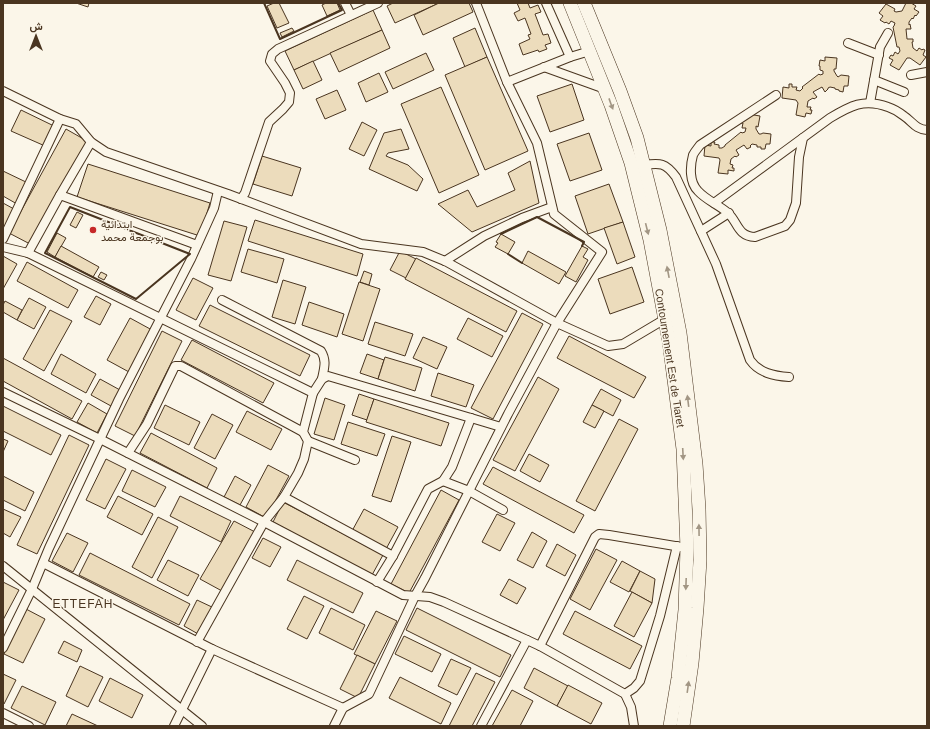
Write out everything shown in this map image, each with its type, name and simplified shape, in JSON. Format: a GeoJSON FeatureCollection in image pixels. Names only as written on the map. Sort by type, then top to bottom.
{"type":"FeatureCollection","features":[{"type":"Feature","properties":{"kind":"highway","name":"Contournement Est de Tiaret"},"geometry":{"type":"LineString","coordinates":[[570,3],[605,89],[633,171],[650,240],[669,341],[683,449],[682,547],[685,610],[678,678],[670,726]]}},
{"type":"Feature","properties":{"kind":"highway","name":"Contournement Est de Tiaret"},"geometry":{"type":"LineString","coordinates":[[584,3],[620,91],[636,138],[660,230],[680,333],[696,464],[700,560],[692,663],[683,726]]}},
{"type":"Feature","properties":{"kind":"street"},"geometry":{"type":"LineString","coordinates":[[345,3],[351,15]]}},
{"type":"Feature","properties":{"kind":"street"},"geometry":{"type":"LineString","coordinates":[[241,199],[245,193],[269,122],[289,102],[290,93],[270,61],[272,54],[278,49],[378,3]]}},
{"type":"Feature","properties":{"kind":"street"},"geometry":{"type":"LineString","coordinates":[[334,726],[343,708],[369,694],[416,596],[501,427],[557,323],[602,252],[554,214],[537,143],[507,82],[476,3]]}},
{"type":"Feature","properties":{"kind":"street"},"geometry":{"type":"LineString","coordinates":[[546,3],[570,57]]}},
{"type":"Feature","properties":{"kind":"street"},"geometry":{"type":"LineString","coordinates":[[870,103],[880,48],[888,33]]}},
{"type":"Feature","properties":{"kind":"street"},"geometry":{"type":"LineString","coordinates":[[848,43],[879,55]]}},
{"type":"Feature","properties":{"kind":"street"},"geometry":{"type":"LineString","coordinates":[[507,82],[570,57],[590,51]]}},
{"type":"Feature","properties":{"kind":"street"},"geometry":{"type":"LineString","coordinates":[[544,67],[605,89]]}},
{"type":"Feature","properties":{"kind":"street"},"geometry":{"type":"LineString","coordinates":[[911,75],[927,72]]}},
{"type":"Feature","properties":{"kind":"street"},"geometry":{"type":"LineString","coordinates":[[874,80],[904,92]]}},
{"type":"Feature","properties":{"kind":"street"},"geometry":{"type":"LineString","coordinates":[[3,91],[60,119],[76,124],[91,142],[106,152],[241,199],[361,244],[423,252],[445,261],[557,323],[608,346],[623,344],[665,318]]}},
{"type":"Feature","properties":{"kind":"street"},"geometry":{"type":"LineString","coordinates":[[776,95],[700,145],[694,154],[691,164],[693,183],[697,191],[729,213],[743,233],[750,236],[755,237],[785,226],[790,220],[796,203],[799,156],[803,138]]}},
{"type":"Feature","properties":{"kind":"street"},"geometry":{"type":"LineString","coordinates":[[714,203],[830,118],[845,109],[858,104],[875,103],[893,109],[903,114],[917,127],[927,130]]}},
{"type":"Feature","properties":{"kind":"street"},"geometry":{"type":"LineString","coordinates":[[3,239],[60,119]]}},
{"type":"Feature","properties":{"kind":"street"},"geometry":{"type":"LineString","coordinates":[[28,253],[91,142]]}},
{"type":"Feature","properties":{"kind":"street"},"geometry":{"type":"LineString","coordinates":[[643,164],[663,165],[670,169],[676,177],[716,264],[750,360],[754,366],[777,376],[789,377]]}},
{"type":"Feature","properties":{"kind":"street"},"geometry":{"type":"LineString","coordinates":[[3,648],[32,589],[119,399],[214,208],[218,191]]}},
{"type":"Feature","properties":{"kind":"street"},"geometry":{"type":"LineString","coordinates":[[60,195],[197,244]]}},
{"type":"Feature","properties":{"kind":"street"},"geometry":{"type":"LineString","coordinates":[[445,261],[484,236],[552,206]]}},
{"type":"Feature","properties":{"kind":"street"},"geometry":{"type":"LineString","coordinates":[[701,231],[729,213]]}},
{"type":"Feature","properties":{"kind":"street"},"geometry":{"type":"LineString","coordinates":[[3,247],[28,253],[313,393]]}},
{"type":"Feature","properties":{"kind":"street"},"geometry":{"type":"LineString","coordinates":[[222,300],[321,351],[324,357],[325,366],[322,379],[313,393],[303,432]]}},
{"type":"Feature","properties":{"kind":"street"},"geometry":{"type":"LineString","coordinates":[[128,453],[147,424],[175,366],[181,366],[303,432],[308,441],[355,460]]}},
{"type":"Feature","properties":{"kind":"street"},"geometry":{"type":"LineString","coordinates":[[322,379],[328,376],[501,427]]}},
{"type":"Feature","properties":{"kind":"street"},"geometry":{"type":"LineString","coordinates":[[3,392],[264,522],[403,595],[430,597],[444,602],[540,646],[625,694],[631,707],[634,726]]}},
{"type":"Feature","properties":{"kind":"street"},"geometry":{"type":"LineString","coordinates":[[377,582],[428,489],[443,481],[452,467],[470,418]]}},
{"type":"Feature","properties":{"kind":"street"},"geometry":{"type":"LineString","coordinates":[[197,642],[264,522],[284,497],[298,473],[304,459],[308,441]]}},
{"type":"Feature","properties":{"kind":"street"},"geometry":{"type":"LineString","coordinates":[[443,481],[469,491],[503,510]]}},
{"type":"Feature","properties":{"kind":"street"},"geometry":{"type":"LineString","coordinates":[[284,497],[392,556]]}},
{"type":"Feature","properties":{"kind":"street"},"geometry":{"type":"LineString","coordinates":[[540,646],[594,537],[604,534],[682,547],[640,681],[634,688],[625,694]]}},
{"type":"Feature","properties":{"kind":"street"},"geometry":{"type":"LineString","coordinates":[[43,563],[197,642],[343,708]]}},
{"type":"Feature","properties":{"kind":"street"},"geometry":{"type":"LineString","coordinates":[[3,566],[202,726]]}},
{"type":"Feature","properties":{"kind":"street"},"geometry":{"type":"LineString","coordinates":[[481,726],[527,640]]}},
{"type":"Feature","properties":{"kind":"street"},"geometry":{"type":"LineString","coordinates":[[174,726],[212,649]]}},
{"type":"Feature","properties":{"kind":"street"},"geometry":{"type":"LineString","coordinates":[[3,713],[29,726]]}},
{"type":"Feature","properties":{"kind":"building"},"geometry":{"type":"Polygon","coordinates":[[[76,3],[89,3],[88,7],[76,3]]]}},
{"type":"Feature","properties":{"kind":"building"},"geometry":{"type":"Polygon","coordinates":[[[274,3],[279,3],[289,23],[277,28],[267,6],[274,3]]]}},
{"type":"Feature","properties":{"kind":"building"},"geometry":{"type":"Polygon","coordinates":[[[326,3],[337,3],[340,10],[327,16],[322,5],[326,3]]]}},
{"type":"Feature","properties":{"kind":"building"},"geometry":{"type":"Polygon","coordinates":[[[393,3],[439,3],[395,23],[387,6],[393,3]]]}},
{"type":"Feature","properties":{"kind":"building"},"geometry":{"type":"Polygon","coordinates":[[[439,3],[469,3],[473,12],[423,35],[414,15],[439,3]]]}},
{"type":"Feature","properties":{"kind":"building"},"geometry":{"type":"Polygon","coordinates":[[[517,3],[528,3],[530,8],[538,5],[541,12],[535,14],[543,35],[548,34],[551,43],[545,45],[547,49],[539,52],[538,50],[523,55],[519,44],[530,39],[528,35],[531,34],[525,18],[518,21],[514,13],[520,10],[517,3]]]}},
{"type":"Feature","properties":{"kind":"building"},"geometry":{"type":"Polygon","coordinates":[[[906,3],[911,3],[916,6],[914,9],[919,12],[909,22],[911,29],[906,29],[907,39],[913,39],[913,48],[917,51],[919,48],[925,50],[923,55],[926,57],[920,65],[910,58],[907,58],[899,70],[890,65],[893,60],[889,58],[891,55],[893,56],[895,52],[898,54],[900,51],[899,47],[897,47],[893,27],[895,23],[891,21],[889,24],[880,20],[883,16],[879,13],[886,4],[895,9],[894,11],[896,12],[902,11],[906,3]]]}},
{"type":"Feature","properties":{"kind":"building"},"geometry":{"type":"Polygon","coordinates":[[[373,10],[382,30],[294,70],[285,51],[373,10]]]}},
{"type":"Feature","properties":{"kind":"building"},"geometry":{"type":"Polygon","coordinates":[[[292,28],[294,31],[282,37],[280,33],[292,28]]]}},
{"type":"Feature","properties":{"kind":"building"},"geometry":{"type":"Polygon","coordinates":[[[475,28],[487,57],[465,67],[453,38],[475,28]]]}},
{"type":"Feature","properties":{"kind":"building"},"geometry":{"type":"Polygon","coordinates":[[[382,30],[390,48],[339,72],[330,53],[382,30]]]}},
{"type":"Feature","properties":{"kind":"building"},"geometry":{"type":"Polygon","coordinates":[[[426,53],[434,70],[393,89],[385,72],[426,53]]]}},
{"type":"Feature","properties":{"kind":"building"},"geometry":{"type":"Polygon","coordinates":[[[487,57],[528,151],[485,170],[445,75],[487,57]]]}},
{"type":"Feature","properties":{"kind":"building"},"geometry":{"type":"Polygon","coordinates":[[[825,57],[837,58],[836,69],[834,69],[834,71],[838,77],[841,75],[849,76],[848,86],[844,86],[843,92],[830,87],[825,92],[822,87],[813,92],[817,97],[808,101],[807,107],[811,107],[811,114],[806,113],[805,117],[796,115],[798,103],[796,100],[782,98],[783,87],[789,88],[789,84],[792,84],[792,87],[797,87],[796,90],[800,91],[803,88],[802,87],[819,74],[823,74],[823,71],[820,70],[819,66],[820,60],[825,61],[825,57]]]}},
{"type":"Feature","properties":{"kind":"building"},"geometry":{"type":"Polygon","coordinates":[[[313,61],[322,80],[303,89],[294,70],[313,61]]]}},
{"type":"Feature","properties":{"kind":"building"},"geometry":{"type":"Polygon","coordinates":[[[379,73],[388,92],[366,102],[358,83],[379,73]]]}},
{"type":"Feature","properties":{"kind":"building"},"geometry":{"type":"Polygon","coordinates":[[[572,84],[584,120],[550,132],[537,96],[572,84]]]}},
{"type":"Feature","properties":{"kind":"building"},"geometry":{"type":"Polygon","coordinates":[[[441,87],[479,175],[439,193],[401,104],[441,87]]]}},
{"type":"Feature","properties":{"kind":"building"},"geometry":{"type":"Polygon","coordinates":[[[337,90],[346,110],[325,119],[316,99],[337,90]]]}},
{"type":"Feature","properties":{"kind":"building"},"geometry":{"type":"Polygon","coordinates":[[[21,110],[54,126],[45,146],[11,131],[21,110]]]}},
{"type":"Feature","properties":{"kind":"building"},"geometry":{"type":"Polygon","coordinates":[[[748,114],[760,116],[758,127],[756,126],[756,129],[759,134],[771,134],[770,144],[766,144],[765,149],[761,149],[761,147],[757,147],[757,145],[752,144],[750,146],[751,147],[747,149],[744,145],[736,150],[739,155],[731,159],[730,164],[733,165],[732,168],[734,168],[734,171],[728,170],[728,174],[718,173],[720,160],[719,158],[704,156],[705,145],[711,146],[711,142],[715,142],[714,144],[719,145],[719,148],[722,148],[741,132],[745,132],[746,128],[742,128],[743,123],[741,123],[742,118],[747,119],[748,114]]]}},
{"type":"Feature","properties":{"kind":"building"},"geometry":{"type":"Polygon","coordinates":[[[362,122],[377,130],[364,156],[349,149],[362,122]]]}},
{"type":"Feature","properties":{"kind":"building"},"geometry":{"type":"Polygon","coordinates":[[[66,129],[87,141],[30,244],[9,233],[66,129]]]}},
{"type":"Feature","properties":{"kind":"building"},"geometry":{"type":"Polygon","coordinates":[[[401,129],[409,149],[388,153],[386,156],[408,165],[423,179],[417,191],[369,169],[384,133],[401,129]]]}},
{"type":"Feature","properties":{"kind":"building"},"geometry":{"type":"Polygon","coordinates":[[[589,133],[602,170],[570,181],[557,144],[589,133]]]}},
{"type":"Feature","properties":{"kind":"building"},"geometry":{"type":"Polygon","coordinates":[[[262,156],[301,168],[292,196],[253,184],[262,156]]]}},
{"type":"Feature","properties":{"kind":"building"},"geometry":{"type":"Polygon","coordinates":[[[530,161],[539,203],[472,232],[438,204],[468,190],[477,207],[515,190],[508,173],[530,161]]]}},
{"type":"Feature","properties":{"kind":"building"},"geometry":{"type":"Polygon","coordinates":[[[88,164],[210,203],[200,236],[77,197],[88,164]]]}},
{"type":"Feature","properties":{"kind":"building"},"geometry":{"type":"Polygon","coordinates":[[[3,171],[28,183],[17,204],[3,196],[3,171]]]}},
{"type":"Feature","properties":{"kind":"building"},"geometry":{"type":"Polygon","coordinates":[[[609,184],[623,222],[588,234],[575,196],[609,184]]]}},
{"type":"Feature","properties":{"kind":"building"},"geometry":{"type":"Polygon","coordinates":[[[3,203],[14,209],[3,230],[3,203]]]}},
{"type":"Feature","properties":{"kind":"building"},"geometry":{"type":"Polygon","coordinates":[[[77,212],[83,215],[76,228],[70,225],[77,212]]]}},
{"type":"Feature","properties":{"kind":"building"},"geometry":{"type":"Polygon","coordinates":[[[255,220],[363,254],[357,276],[248,241],[255,220]]]}},
{"type":"Feature","properties":{"kind":"building"},"geometry":{"type":"Polygon","coordinates":[[[224,221],[247,227],[231,281],[208,275],[224,221]]]}},
{"type":"Feature","properties":{"kind":"building"},"geometry":{"type":"Polygon","coordinates":[[[623,222],[635,257],[617,264],[604,228],[623,222]]]}},
{"type":"Feature","properties":{"kind":"building"},"geometry":{"type":"Polygon","coordinates":[[[57,233],[66,238],[55,257],[47,252],[57,233]]]}},
{"type":"Feature","properties":{"kind":"building"},"geometry":{"type":"Polygon","coordinates":[[[501,234],[515,242],[508,254],[495,247],[501,234]]]}},
{"type":"Feature","properties":{"kind":"building"},"geometry":{"type":"Polygon","coordinates":[[[61,246],[99,267],[93,277],[55,257],[61,246]]]}},
{"type":"Feature","properties":{"kind":"building"},"geometry":{"type":"Polygon","coordinates":[[[582,246],[588,249],[583,257],[588,260],[576,282],[565,276],[582,246]]]}},
{"type":"Feature","properties":{"kind":"building"},"geometry":{"type":"Polygon","coordinates":[[[248,249],[284,259],[277,283],[241,272],[248,249]]]}},
{"type":"Feature","properties":{"kind":"building"},"geometry":{"type":"Polygon","coordinates":[[[400,251],[416,259],[406,278],[390,270],[400,251]]]}},
{"type":"Feature","properties":{"kind":"building"},"geometry":{"type":"Polygon","coordinates":[[[528,251],[566,272],[559,284],[522,263],[528,251]]]}},
{"type":"Feature","properties":{"kind":"building"},"geometry":{"type":"Polygon","coordinates":[[[3,256],[17,264],[3,289],[3,256]]]}},
{"type":"Feature","properties":{"kind":"building"},"geometry":{"type":"Polygon","coordinates":[[[416,258],[517,311],[506,332],[405,279],[416,258]]]}},
{"type":"Feature","properties":{"kind":"building"},"geometry":{"type":"Polygon","coordinates":[[[27,262],[78,290],[68,308],[17,281],[27,262]]]}},
{"type":"Feature","properties":{"kind":"building"},"geometry":{"type":"Polygon","coordinates":[[[632,267],[644,302],[610,314],[598,279],[632,267]]]}},
{"type":"Feature","properties":{"kind":"building"},"geometry":{"type":"Polygon","coordinates":[[[364,271],[372,274],[369,285],[360,282],[364,271]]]}},
{"type":"Feature","properties":{"kind":"building"},"geometry":{"type":"Polygon","coordinates":[[[101,272],[107,275],[104,280],[98,277],[101,272]]]}},
{"type":"Feature","properties":{"kind":"building"},"geometry":{"type":"Polygon","coordinates":[[[193,278],[213,288],[196,320],[176,310],[193,278]]]}},
{"type":"Feature","properties":{"kind":"building"},"geometry":{"type":"Polygon","coordinates":[[[283,280],[306,287],[295,324],[272,317],[283,280]]]}},
{"type":"Feature","properties":{"kind":"building"},"geometry":{"type":"Polygon","coordinates":[[[359,282],[380,289],[363,341],[342,334],[359,282]]]}},
{"type":"Feature","properties":{"kind":"building"},"geometry":{"type":"Polygon","coordinates":[[[96,296],[111,304],[100,325],[84,317],[96,296]]]}},
{"type":"Feature","properties":{"kind":"building"},"geometry":{"type":"Polygon","coordinates":[[[29,298],[46,307],[34,329],[17,320],[29,298]]]}},
{"type":"Feature","properties":{"kind":"building"},"geometry":{"type":"Polygon","coordinates":[[[5,301],[22,310],[17,320],[3,312],[3,305],[5,301]]]}},
{"type":"Feature","properties":{"kind":"building"},"geometry":{"type":"Polygon","coordinates":[[[309,302],[344,314],[337,337],[302,325],[309,302]]]}},
{"type":"Feature","properties":{"kind":"building"},"geometry":{"type":"Polygon","coordinates":[[[210,305],[310,355],[300,376],[199,326],[210,305]]]}},
{"type":"Feature","properties":{"kind":"building"},"geometry":{"type":"Polygon","coordinates":[[[50,310],[72,321],[44,371],[23,359],[50,310]]]}},
{"type":"Feature","properties":{"kind":"building"},"geometry":{"type":"Polygon","coordinates":[[[522,313],[543,324],[493,419],[471,408],[522,313]]]}},
{"type":"Feature","properties":{"kind":"building"},"geometry":{"type":"Polygon","coordinates":[[[130,318],[152,330],[129,372],[107,360],[130,318]]]}},
{"type":"Feature","properties":{"kind":"building"},"geometry":{"type":"Polygon","coordinates":[[[468,318],[503,336],[492,357],[457,339],[468,318]]]}},
{"type":"Feature","properties":{"kind":"building"},"geometry":{"type":"Polygon","coordinates":[[[375,322],[413,334],[405,356],[368,344],[375,322]]]}},
{"type":"Feature","properties":{"kind":"building"},"geometry":{"type":"Polygon","coordinates":[[[162,331],[182,341],[135,436],[115,426],[162,331]]]}},
{"type":"Feature","properties":{"kind":"building"},"geometry":{"type":"Polygon","coordinates":[[[569,336],[646,377],[634,398],[557,358],[569,336]]]}},
{"type":"Feature","properties":{"kind":"building"},"geometry":{"type":"Polygon","coordinates":[[[423,337],[447,347],[437,369],[413,358],[423,337]]]}},
{"type":"Feature","properties":{"kind":"building"},"geometry":{"type":"Polygon","coordinates":[[[192,340],[274,383],[263,403],[181,360],[192,340]]]}},
{"type":"Feature","properties":{"kind":"building"},"geometry":{"type":"Polygon","coordinates":[[[61,354],[96,374],[86,393],[51,374],[61,354]]]}},
{"type":"Feature","properties":{"kind":"building"},"geometry":{"type":"Polygon","coordinates":[[[367,354],[384,360],[378,379],[360,373],[367,354]]]}},
{"type":"Feature","properties":{"kind":"building"},"geometry":{"type":"Polygon","coordinates":[[[385,357],[422,368],[415,391],[378,379],[385,357]]]}},
{"type":"Feature","properties":{"kind":"building"},"geometry":{"type":"Polygon","coordinates":[[[3,358],[82,401],[72,419],[3,381],[3,358]]]}},
{"type":"Feature","properties":{"kind":"building"},"geometry":{"type":"Polygon","coordinates":[[[438,373],[474,385],[466,407],[431,396],[438,373]]]}},
{"type":"Feature","properties":{"kind":"building"},"geometry":{"type":"Polygon","coordinates":[[[538,377],[559,389],[515,471],[493,460],[538,377]]]}},
{"type":"Feature","properties":{"kind":"building"},"geometry":{"type":"Polygon","coordinates":[[[100,379],[120,390],[111,406],[91,395],[100,379]]]}},
{"type":"Feature","properties":{"kind":"building"},"geometry":{"type":"Polygon","coordinates":[[[601,389],[621,400],[613,416],[592,405],[601,389]]]}},
{"type":"Feature","properties":{"kind":"building"},"geometry":{"type":"Polygon","coordinates":[[[359,394],[374,399],[367,420],[352,415],[359,394]]]}},
{"type":"Feature","properties":{"kind":"building"},"geometry":{"type":"Polygon","coordinates":[[[325,398],[345,405],[334,440],[314,434],[325,398]]]}},
{"type":"Feature","properties":{"kind":"building"},"geometry":{"type":"Polygon","coordinates":[[[374,399],[449,423],[441,446],[366,422],[374,399]]]}},
{"type":"Feature","properties":{"kind":"building"},"geometry":{"type":"Polygon","coordinates":[[[88,403],[107,414],[97,433],[77,422],[88,403]]]}},
{"type":"Feature","properties":{"kind":"building"},"geometry":{"type":"Polygon","coordinates":[[[165,405],[200,422],[189,445],[154,428],[165,405]]]}},
{"type":"Feature","properties":{"kind":"building"},"geometry":{"type":"Polygon","coordinates":[[[592,405],[604,411],[595,428],[583,422],[592,405]]]}},
{"type":"Feature","properties":{"kind":"building"},"geometry":{"type":"Polygon","coordinates":[[[3,406],[61,435],[51,455],[3,431],[3,406]]]}},
{"type":"Feature","properties":{"kind":"building"},"geometry":{"type":"Polygon","coordinates":[[[247,411],[282,429],[271,450],[236,432],[247,411]]]}},
{"type":"Feature","properties":{"kind":"building"},"geometry":{"type":"Polygon","coordinates":[[[212,414],[233,425],[215,459],[194,448],[212,414]]]}},
{"type":"Feature","properties":{"kind":"building"},"geometry":{"type":"Polygon","coordinates":[[[619,419],[638,429],[595,511],[576,501],[619,419]]]}},
{"type":"Feature","properties":{"kind":"building"},"geometry":{"type":"Polygon","coordinates":[[[348,422],[385,434],[377,456],[341,444],[348,422]]]}},
{"type":"Feature","properties":{"kind":"building"},"geometry":{"type":"Polygon","coordinates":[[[151,433],[217,468],[207,488],[140,453],[151,433]]]}},
{"type":"Feature","properties":{"kind":"building"},"geometry":{"type":"Polygon","coordinates":[[[69,435],[89,445],[37,554],[17,545],[69,435]]]}},
{"type":"Feature","properties":{"kind":"building"},"geometry":{"type":"Polygon","coordinates":[[[392,436],[411,442],[391,502],[372,496],[392,436]]]}},
{"type":"Feature","properties":{"kind":"building"},"geometry":{"type":"Polygon","coordinates":[[[3,439],[8,441],[3,452],[3,439]]]}},
{"type":"Feature","properties":{"kind":"building"},"geometry":{"type":"Polygon","coordinates":[[[529,454],[549,465],[540,482],[520,471],[529,454]]]}},
{"type":"Feature","properties":{"kind":"building"},"geometry":{"type":"Polygon","coordinates":[[[106,459],[126,469],[105,509],[86,500],[106,459]]]}},
{"type":"Feature","properties":{"kind":"building"},"geometry":{"type":"Polygon","coordinates":[[[268,465],[289,476],[266,518],[246,507],[268,465]]]}},
{"type":"Feature","properties":{"kind":"building"},"geometry":{"type":"Polygon","coordinates":[[[493,467],[584,515],[574,533],[483,484],[493,467]]]}},
{"type":"Feature","properties":{"kind":"building"},"geometry":{"type":"Polygon","coordinates":[[[132,470],[166,487],[155,507],[122,491],[132,470]]]}},
{"type":"Feature","properties":{"kind":"building"},"geometry":{"type":"Polygon","coordinates":[[[3,476],[34,492],[25,511],[3,500],[3,476]]]}},
{"type":"Feature","properties":{"kind":"building"},"geometry":{"type":"Polygon","coordinates":[[[235,476],[251,485],[240,505],[224,497],[235,476]]]}},
{"type":"Feature","properties":{"kind":"building"},"geometry":{"type":"Polygon","coordinates":[[[441,490],[459,500],[409,593],[391,584],[441,490]]]}},
{"type":"Feature","properties":{"kind":"building"},"geometry":{"type":"Polygon","coordinates":[[[118,496],[153,514],[142,535],[107,517],[118,496]]]}},
{"type":"Feature","properties":{"kind":"building"},"geometry":{"type":"Polygon","coordinates":[[[180,496],[231,521],[221,542],[170,516],[180,496]]]}},
{"type":"Feature","properties":{"kind":"building"},"geometry":{"type":"Polygon","coordinates":[[[283,502],[383,555],[372,575],[273,522],[283,502]]]}},
{"type":"Feature","properties":{"kind":"building"},"geometry":{"type":"Polygon","coordinates":[[[3,509],[21,517],[10,537],[3,533],[3,509]]]}},
{"type":"Feature","properties":{"kind":"building"},"geometry":{"type":"Polygon","coordinates":[[[364,509],[398,527],[386,549],[352,531],[364,509]]]}},
{"type":"Feature","properties":{"kind":"building"},"geometry":{"type":"Polygon","coordinates":[[[497,514],[515,523],[500,551],[482,542],[497,514]]]}},
{"type":"Feature","properties":{"kind":"building"},"geometry":{"type":"Polygon","coordinates":[[[158,517],[178,527],[152,578],[132,567],[158,517]]]}},
{"type":"Feature","properties":{"kind":"building"},"geometry":{"type":"Polygon","coordinates":[[[234,521],[257,533],[222,591],[200,579],[234,521]]]}},
{"type":"Feature","properties":{"kind":"building"},"geometry":{"type":"Polygon","coordinates":[[[532,532],[547,541],[533,568],[517,560],[532,532]]]}},
{"type":"Feature","properties":{"kind":"building"},"geometry":{"type":"Polygon","coordinates":[[[67,533],[88,543],[73,572],[52,561],[67,533]]]}},
{"type":"Feature","properties":{"kind":"building"},"geometry":{"type":"Polygon","coordinates":[[[263,538],[281,547],[270,567],[252,558],[263,538]]]}},
{"type":"Feature","properties":{"kind":"building"},"geometry":{"type":"Polygon","coordinates":[[[557,544],[576,555],[565,576],[546,566],[557,544]]]}},
{"type":"Feature","properties":{"kind":"building"},"geometry":{"type":"Polygon","coordinates":[[[596,549],[617,560],[590,610],[570,599],[596,549]]]}},
{"type":"Feature","properties":{"kind":"building"},"geometry":{"type":"Polygon","coordinates":[[[90,553],[190,604],[179,625],[79,575],[90,553]]]}},
{"type":"Feature","properties":{"kind":"building"},"geometry":{"type":"Polygon","coordinates":[[[168,560],[199,575],[188,596],[157,580],[168,560]]]}},
{"type":"Feature","properties":{"kind":"building"},"geometry":{"type":"Polygon","coordinates":[[[297,560],[363,593],[353,613],[287,580],[297,560]]]}},
{"type":"Feature","properties":{"kind":"building"},"geometry":{"type":"Polygon","coordinates":[[[622,561],[640,571],[629,592],[610,582],[622,561]]]}},
{"type":"Feature","properties":{"kind":"building"},"geometry":{"type":"Polygon","coordinates":[[[640,571],[655,579],[652,603],[630,591],[640,571]]]}},
{"type":"Feature","properties":{"kind":"building"},"geometry":{"type":"Polygon","coordinates":[[[509,579],[526,588],[517,604],[500,595],[509,579]]]}},
{"type":"Feature","properties":{"kind":"building"},"geometry":{"type":"Polygon","coordinates":[[[3,582],[19,590],[3,620],[3,582]]]}},
{"type":"Feature","properties":{"kind":"building"},"geometry":{"type":"Polygon","coordinates":[[[632,592],[652,603],[634,637],[614,626],[632,592]]]}},
{"type":"Feature","properties":{"kind":"building"},"geometry":{"type":"Polygon","coordinates":[[[304,596],[324,606],[307,639],[287,629],[304,596]]]}},
{"type":"Feature","properties":{"kind":"building"},"geometry":{"type":"Polygon","coordinates":[[[197,600],[214,608],[200,635],[184,626],[197,600]]]}},
{"type":"Feature","properties":{"kind":"building"},"geometry":{"type":"Polygon","coordinates":[[[331,608],[365,625],[353,650],[319,633],[331,608]]]}},
{"type":"Feature","properties":{"kind":"building"},"geometry":{"type":"Polygon","coordinates":[[[417,608],[511,655],[500,677],[406,630],[417,608]]]}},
{"type":"Feature","properties":{"kind":"building"},"geometry":{"type":"Polygon","coordinates":[[[26,609],[45,619],[23,663],[4,654],[26,609]]]}},
{"type":"Feature","properties":{"kind":"building"},"geometry":{"type":"Polygon","coordinates":[[[376,611],[397,621],[375,664],[354,654],[376,611]]]}},
{"type":"Feature","properties":{"kind":"building"},"geometry":{"type":"Polygon","coordinates":[[[575,611],[642,646],[630,669],[563,634],[575,611]]]}},
{"type":"Feature","properties":{"kind":"building"},"geometry":{"type":"Polygon","coordinates":[[[404,636],[441,654],[432,672],[395,654],[404,636]]]}},
{"type":"Feature","properties":{"kind":"building"},"geometry":{"type":"Polygon","coordinates":[[[64,641],[82,650],[77,662],[58,653],[64,641]]]}},
{"type":"Feature","properties":{"kind":"building"},"geometry":{"type":"Polygon","coordinates":[[[357,655],[375,664],[358,698],[340,689],[357,655]]]}},
{"type":"Feature","properties":{"kind":"building"},"geometry":{"type":"Polygon","coordinates":[[[451,659],[471,668],[457,695],[438,686],[451,659]]]}},
{"type":"Feature","properties":{"kind":"building"},"geometry":{"type":"Polygon","coordinates":[[[80,666],[103,677],[88,707],[66,696],[80,666]]]}},
{"type":"Feature","properties":{"kind":"building"},"geometry":{"type":"Polygon","coordinates":[[[534,668],[568,686],[557,706],[524,688],[534,668]]]}},
{"type":"Feature","properties":{"kind":"building"},"geometry":{"type":"Polygon","coordinates":[[[476,673],[495,682],[472,726],[449,726],[476,673]]]}},
{"type":"Feature","properties":{"kind":"building"},"geometry":{"type":"Polygon","coordinates":[[[3,674],[16,680],[4,704],[3,703],[3,674]]]}},
{"type":"Feature","properties":{"kind":"building"},"geometry":{"type":"Polygon","coordinates":[[[400,677],[451,703],[441,724],[389,698],[400,677]]]}},
{"type":"Feature","properties":{"kind":"building"},"geometry":{"type":"Polygon","coordinates":[[[110,678],[143,695],[132,718],[99,701],[110,678]]]}},
{"type":"Feature","properties":{"kind":"building"},"geometry":{"type":"Polygon","coordinates":[[[568,685],[602,703],[591,724],[557,706],[568,685]]]}},
{"type":"Feature","properties":{"kind":"building"},"geometry":{"type":"Polygon","coordinates":[[[22,686],[56,702],[45,725],[11,708],[22,686]]]}},
{"type":"Feature","properties":{"kind":"building"},"geometry":{"type":"Polygon","coordinates":[[[512,690],[533,701],[520,726],[492,726],[512,690]]]}},
{"type":"Feature","properties":{"kind":"building"},"geometry":{"type":"Polygon","coordinates":[[[72,714],[98,726],[66,726],[72,714]]]}},
{"type":"Feature","properties":{"kind":"wall"},"geometry":{"type":"LineString","coordinates":[[264,3],[280,39],[342,10],[338,3]]}},
{"type":"Feature","properties":{"kind":"wall"},"geometry":{"type":"LineString","coordinates":[[70,207],[190,254],[136,299],[45,253],[70,207]]}},
{"type":"Feature","properties":{"kind":"wall"},"geometry":{"type":"LineString","coordinates":[[501,234],[537,217],[584,242],[582,246]]}},
{"type":"Feature","properties":{"kind":"wall"},"geometry":{"type":"LineString","coordinates":[[508,254],[522,263]]}},
{"type":"Feature","properties":{"kind":"place","name":"ابتدائية بوجمعة محمد"},"geometry":{"type":"Point","coordinates":[93,230]}},
{"type":"Feature","properties":{"kind":"district","name":"ETTEFAH"},"geometry":{"type":"Point","coordinates":[83,604]}}]}
